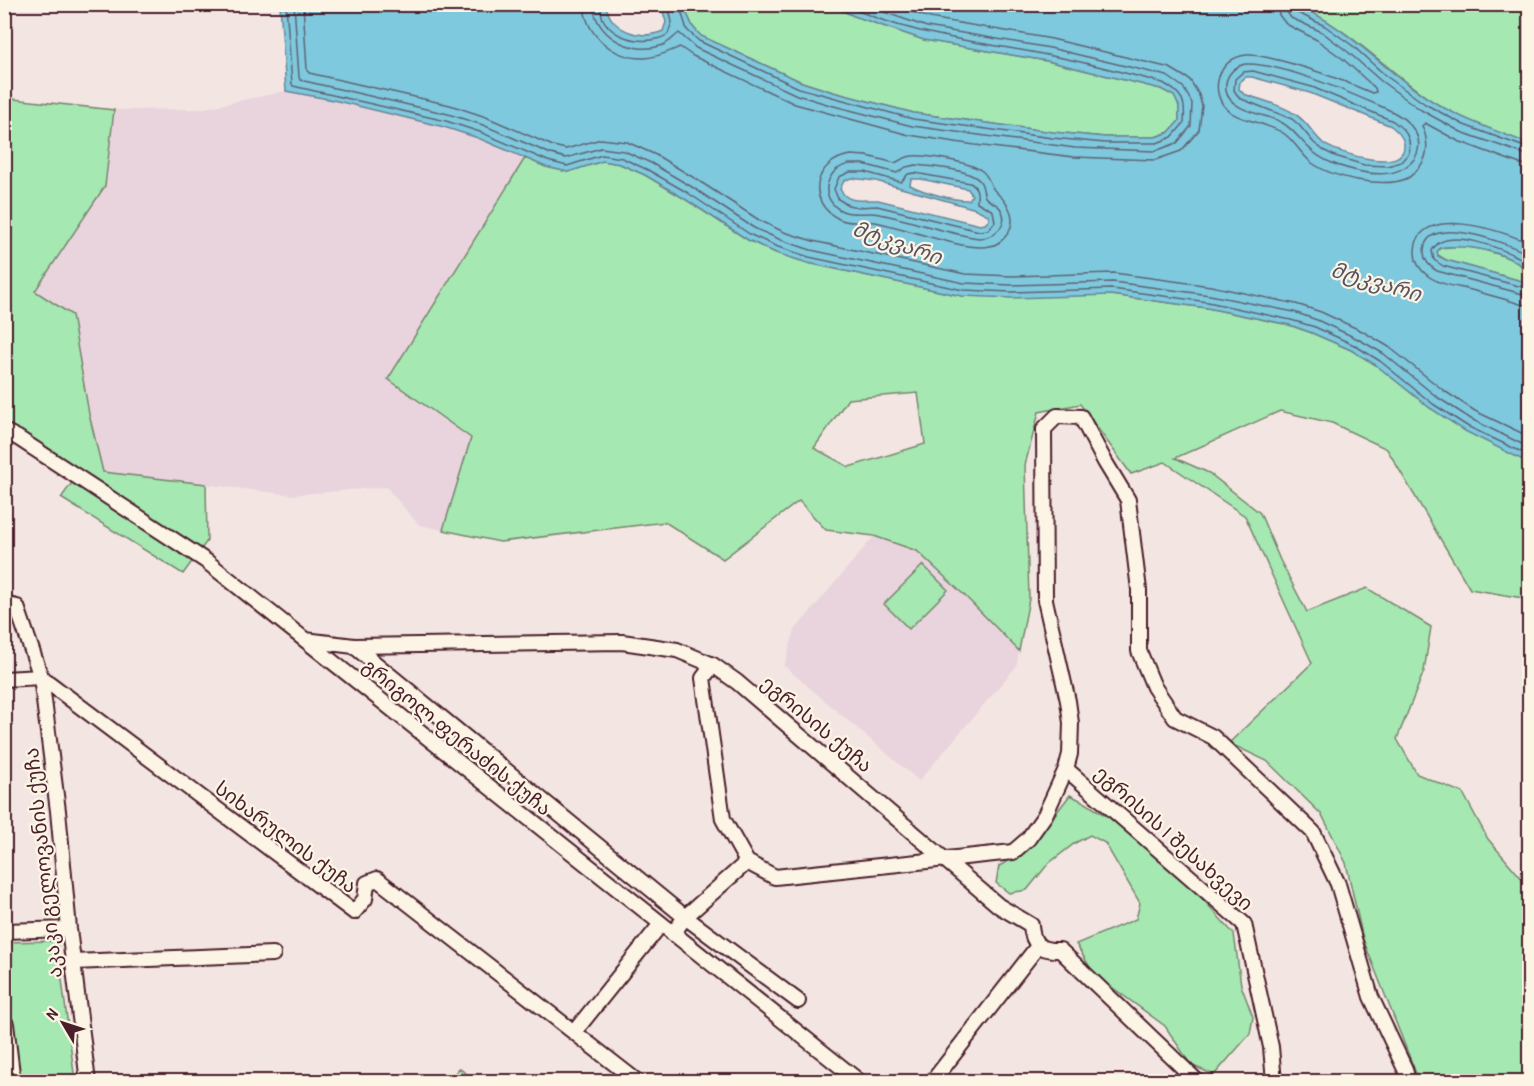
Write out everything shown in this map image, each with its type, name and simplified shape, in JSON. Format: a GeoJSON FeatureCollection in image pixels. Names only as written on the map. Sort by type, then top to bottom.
{"type":"FeatureCollection","features":[{"type":"Feature","properties":{"kind":"street"},"geometry":{"type":"LineString","coordinates":[[713,665],[703,678],[723,819],[747,862],[775,877],[1013,852],[1028,839],[1045,815],[1066,769],[1070,754],[1071,723],[1068,701],[1045,600],[1044,429],[1057,416],[1081,417],[1128,500],[1139,590],[1139,651],[1154,687],[1175,717],[1213,737],[1313,832],[1338,884],[1371,997],[1405,1069],[1407,1082]]}},
{"type":"Feature","properties":{"kind":"street","name":"გრიგოლ ფერაძის ქუჩა"},"geometry":{"type":"LineString","coordinates":[[4,431],[187,547],[860,1082]]}},
{"type":"Feature","properties":{"kind":"street","name":"აკაკი გელოვანის ქუჩა"},"geometry":{"type":"LineString","coordinates":[[4,604],[17,607],[41,677],[88,1082]]}},
{"type":"Feature","properties":{"kind":"street","name":"ეგრისის ქუჩა"},"geometry":{"type":"LineString","coordinates":[[303,639],[354,646],[622,642],[677,650],[713,665],[736,682],[999,906],[1031,925],[1032,935],[1038,946]]}},
{"type":"Feature","properties":{"kind":"street"},"geometry":{"type":"LineString","coordinates":[[354,646],[685,917],[798,1001]]}},
{"type":"Feature","properties":{"kind":"street"},"geometry":{"type":"LineString","coordinates":[[4,679],[41,677]]}},
{"type":"Feature","properties":{"kind":"street","name":"სიხარულის ქუჩა"},"geometry":{"type":"LineString","coordinates":[[41,677],[354,912],[365,899],[367,883],[377,879],[638,1082]]}},
{"type":"Feature","properties":{"kind":"street","name":"ეგრისის I შესახვევი"},"geometry":{"type":"LineString","coordinates":[[1066,769],[1244,924],[1271,1047],[1274,1082]]}},
{"type":"Feature","properties":{"kind":"street"},"geometry":{"type":"LineString","coordinates":[[673,934],[685,917],[747,862]]}},
{"type":"Feature","properties":{"kind":"street"},"geometry":{"type":"LineString","coordinates":[[575,1031],[661,924]]}},
{"type":"Feature","properties":{"kind":"street"},"geometry":{"type":"LineString","coordinates":[[4,931],[69,929]]}},
{"type":"Feature","properties":{"kind":"street"},"geometry":{"type":"LineString","coordinates":[[932,1082],[1038,946],[1048,951],[1060,950],[1198,1082]]}},
{"type":"Feature","properties":{"kind":"street"},"geometry":{"type":"LineString","coordinates":[[73,962],[273,954]]}},
{"type":"Feature","properties":{"kind":"street"},"geometry":{"type":"LineString","coordinates":[[4,1024],[6,1024],[13,1082]]}},
{"type":"Feature","properties":{"kind":"shaded area"},"geometry":{"type":"Polygon","coordinates":[[[286,91],[444,127],[478,138],[525,158],[388,379],[471,438],[443,530],[419,525],[386,487],[292,495],[103,472],[89,414],[35,291],[105,186],[114,110],[200,109],[286,91]]]}},
{"type":"Feature","properties":{"kind":"shaded area"},"geometry":{"type":"Polygon","coordinates":[[[874,536],[917,551],[1019,651],[1016,667],[919,781],[784,666],[795,630],[874,536]]]}},
{"type":"Feature","properties":{"kind":"green space"},"geometry":{"type":"Polygon","coordinates":[[[683,5],[830,5],[854,16],[924,40],[1047,61],[1161,89],[1174,96],[1179,106],[1179,121],[1169,132],[1155,137],[1105,137],[914,113],[802,82],[701,36],[693,27],[683,5]]]}},
{"type":"Feature","properties":{"kind":"green space"},"geometry":{"type":"Polygon","coordinates":[[[1294,5],[1529,5],[1529,144],[1476,123],[1437,104],[1346,34],[1330,23],[1294,5]]]}},
{"type":"Feature","properties":{"kind":"green space"},"geometry":{"type":"Polygon","coordinates":[[[4,98],[114,110],[105,186],[35,291],[72,315],[89,414],[103,472],[206,484],[207,541],[183,574],[61,498],[81,470],[46,447],[5,426],[4,98]]]}},
{"type":"Feature","properties":{"kind":"green space"},"geometry":{"type":"Polygon","coordinates":[[[525,158],[546,167],[568,172],[603,161],[620,164],[645,175],[748,240],[776,253],[808,263],[962,296],[1111,295],[1207,308],[1289,325],[1351,350],[1376,365],[1430,408],[1529,463],[1529,599],[1470,589],[1387,449],[1332,423],[1280,411],[1175,458],[1209,473],[1260,513],[1280,560],[1307,612],[1367,588],[1431,627],[1424,671],[1397,739],[1417,774],[1463,793],[1488,839],[1529,887],[1529,1081],[1419,1081],[1363,939],[1346,863],[1322,815],[1267,761],[1229,743],[1312,663],[1245,516],[1165,462],[1131,474],[1080,404],[1039,412],[1025,465],[1029,599],[1019,651],[917,551],[874,536],[826,530],[799,501],[723,559],[665,522],[500,542],[443,530],[471,438],[388,379],[525,158]],[[918,393],[848,399],[814,448],[849,467],[925,444],[918,393]]]}},
{"type":"Feature","properties":{"kind":"green space"},"geometry":{"type":"Polygon","coordinates":[[[1462,246],[1488,251],[1514,261],[1529,272],[1529,283],[1446,260],[1437,252],[1440,248],[1462,246]]]}},
{"type":"Feature","properties":{"kind":"green space"},"geometry":{"type":"Polygon","coordinates":[[[923,565],[948,590],[909,629],[884,604],[923,565]]]}},
{"type":"Feature","properties":{"kind":"green space"},"geometry":{"type":"Polygon","coordinates":[[[1070,795],[1156,847],[1234,934],[1241,985],[1253,1017],[1250,1034],[1214,1075],[1191,1065],[1165,1026],[1094,974],[1076,944],[1136,919],[1140,903],[1105,843],[1090,835],[1075,843],[1048,864],[1027,890],[1009,893],[996,883],[999,866],[1027,851],[1070,795]]]}},
{"type":"Feature","properties":{"kind":"green space"},"geometry":{"type":"Polygon","coordinates":[[[57,941],[75,1081],[5,1081],[4,942],[57,941]]]}},
{"type":"Feature","properties":{"kind":"green space"},"geometry":{"type":"Polygon","coordinates":[[[459,1068],[476,1081],[449,1081],[459,1068]]]}},
{"type":"Feature","properties":{"kind":"water","name":"მტკვარი"},"geometry":{"type":"Polygon","coordinates":[[[1293,4],[1331,23],[1429,99],[1478,124],[1529,144],[1529,272],[1511,259],[1490,251],[1445,247],[1440,248],[1437,252],[1438,256],[1446,260],[1529,283],[1529,463],[1465,431],[1430,408],[1376,365],[1351,350],[1290,325],[1207,308],[1111,295],[1012,298],[962,296],[808,263],[776,253],[748,240],[645,175],[620,164],[603,161],[568,172],[546,167],[478,138],[444,127],[286,91],[280,5],[606,5],[613,21],[620,27],[645,35],[663,31],[666,22],[661,5],[683,5],[693,27],[701,36],[802,82],[914,113],[1105,137],[1155,137],[1168,133],[1179,121],[1179,106],[1174,96],[1161,89],[1047,61],[924,40],[854,16],[830,5],[1293,4]],[[1246,77],[1240,82],[1239,89],[1244,94],[1295,114],[1324,144],[1331,148],[1356,156],[1383,160],[1395,158],[1402,153],[1404,144],[1402,139],[1391,126],[1310,93],[1246,77]],[[851,178],[844,181],[840,189],[843,194],[852,199],[878,200],[980,225],[989,220],[988,215],[976,209],[876,181],[851,178]],[[911,179],[910,185],[956,199],[969,200],[972,195],[968,189],[921,179],[911,179]]]}}]}
